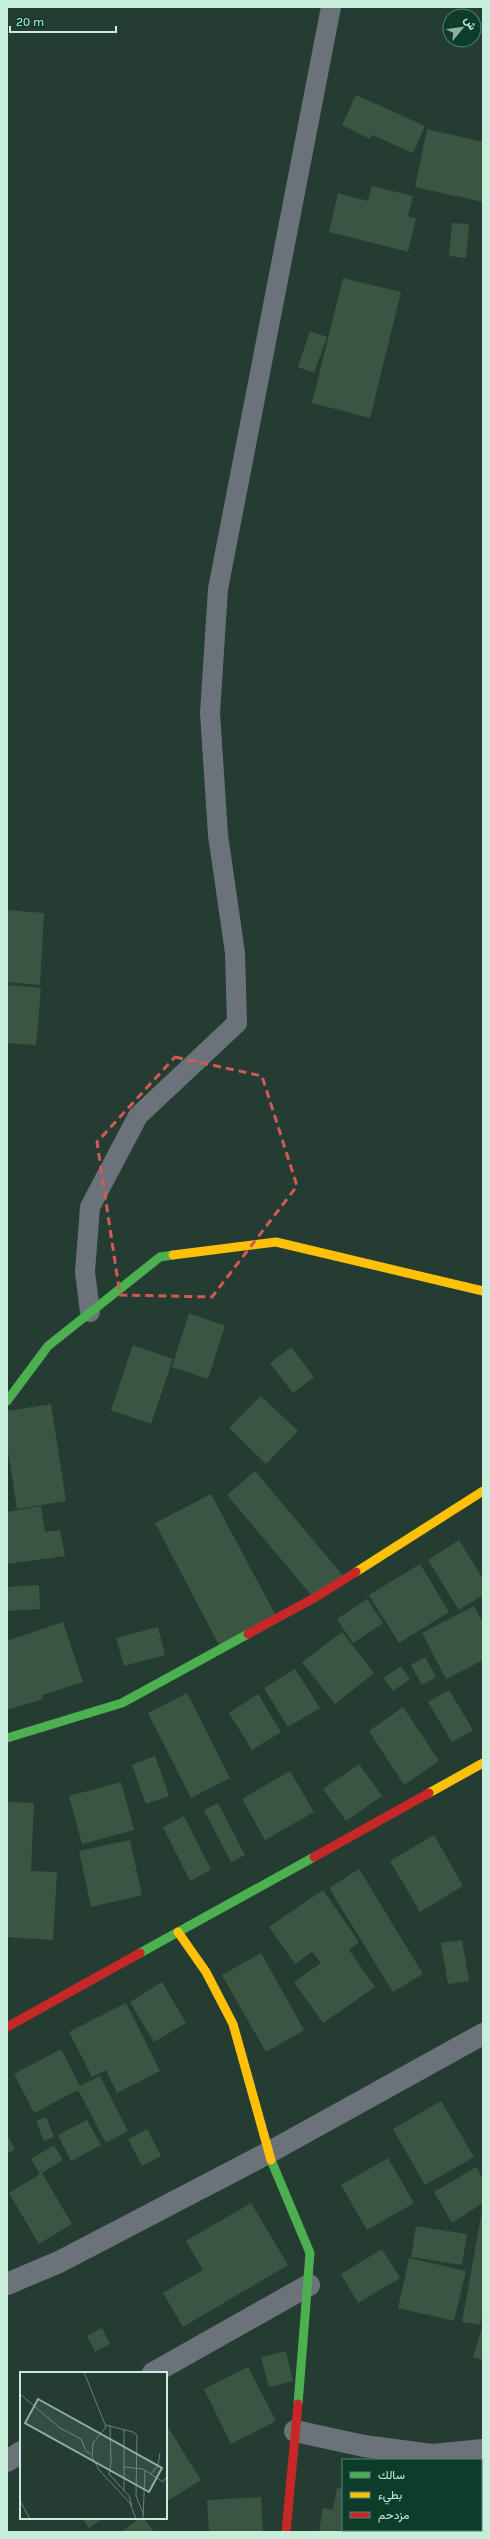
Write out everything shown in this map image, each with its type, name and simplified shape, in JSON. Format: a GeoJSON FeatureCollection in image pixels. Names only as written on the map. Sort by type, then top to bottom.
{"type":"FeatureCollection","features":[{"type":"Feature","properties":{"kind":"street"},"geometry":{"type":"LineString","coordinates":[[7,1401],[48,1346],[160,1257],[276,1242],[483,1291]]}},
{"type":"Feature","properties":{"kind":"street"},"geometry":{"type":"LineString","coordinates":[[7,1738],[122,1703],[316,1597],[483,1491]]}},
{"type":"Feature","properties":{"kind":"street"},"geometry":{"type":"LineString","coordinates":[[7,2027],[483,1763]]}},
{"type":"Feature","properties":{"kind":"street"},"geometry":{"type":"LineString","coordinates":[[178,1932],[206,1972],[233,2024],[268,2153],[310,2253],[310,2285],[286,2532]]}},
{"type":"Feature","properties":{"kind":"street"},"geometry":{"type":"LineString","coordinates":[[7,2284],[59,2262],[268,2153],[483,2034]]}},
{"type":"Feature","properties":{"kind":"street"},"geometry":{"type":"LineString","coordinates":[[155,2372],[310,2285]]}},
{"type":"Feature","properties":{"kind":"street"},"geometry":{"type":"LineString","coordinates":[[295,2431],[364,2446],[432,2455],[483,2450]]}},
{"type":"Feature","properties":{"kind":"street"},"geometry":{"type":"LineString","coordinates":[[7,2461],[20,2453]]}},
{"type":"Feature","properties":{"kind":"lane"},"geometry":{"type":"LineString","coordinates":[[90,1312],[84,1272],[90,1207],[138,1116],[237,1023],[235,953],[218,835],[210,714],[218,589],[331,7]]}},
{"type":"Feature","properties":{"kind":"highlighted area"},"geometry":{"type":"Polygon","coordinates":[[[175,1057],[262,1076],[297,1186],[212,1297],[120,1295],[97,1142],[175,1057]]]}},
{"type":"Feature","properties":{"kind":"building"},"geometry":{"type":"Polygon","coordinates":[[[356,95],[425,126],[413,153],[372,135],[370,139],[342,125],[356,95]]]}},
{"type":"Feature","properties":{"kind":"building"},"geometry":{"type":"Polygon","coordinates":[[[427,129],[483,142],[483,202],[415,187],[427,129]]]}},
{"type":"Feature","properties":{"kind":"building"},"geometry":{"type":"Polygon","coordinates":[[[372,186],[413,196],[408,216],[416,218],[408,252],[329,232],[338,193],[368,201],[372,186]]]}},
{"type":"Feature","properties":{"kind":"building"},"geometry":{"type":"Polygon","coordinates":[[[452,223],[469,224],[466,258],[449,256],[452,223]]]}},
{"type":"Feature","properties":{"kind":"building"},"geometry":{"type":"Polygon","coordinates":[[[343,278],[401,292],[370,418],[312,403],[343,278]]]}},
{"type":"Feature","properties":{"kind":"building"},"geometry":{"type":"Polygon","coordinates":[[[310,331],[327,337],[314,373],[298,367],[310,331]]]}},
{"type":"Feature","properties":{"kind":"building"},"geometry":{"type":"Polygon","coordinates":[[[7,910],[44,913],[40,985],[7,982],[7,910]]]}},
{"type":"Feature","properties":{"kind":"building"},"geometry":{"type":"Polygon","coordinates":[[[7,985],[41,988],[36,1045],[7,1043],[7,985]]]}},
{"type":"Feature","properties":{"kind":"building"},"geometry":{"type":"Polygon","coordinates":[[[189,1313],[225,1326],[208,1379],[172,1367],[189,1313]]]}},
{"type":"Feature","properties":{"kind":"building"},"geometry":{"type":"Polygon","coordinates":[[[133,1345],[173,1359],[151,1424],[111,1410],[133,1345]]]}},
{"type":"Feature","properties":{"kind":"building"},"geometry":{"type":"Polygon","coordinates":[[[291,1347],[314,1377],[293,1393],[270,1363],[291,1347]]]}},
{"type":"Feature","properties":{"kind":"building"},"geometry":{"type":"Polygon","coordinates":[[[261,1396],[298,1431],[266,1464],[229,1428],[261,1396]]]}},
{"type":"Feature","properties":{"kind":"building"},"geometry":{"type":"Polygon","coordinates":[[[51,1404],[66,1501],[17,1509],[7,1445],[7,1411],[51,1404]]]}},
{"type":"Feature","properties":{"kind":"building"},"geometry":{"type":"Polygon","coordinates":[[[255,1471],[345,1578],[317,1602],[227,1495],[255,1471]]]}},
{"type":"Feature","properties":{"kind":"building"},"geometry":{"type":"Polygon","coordinates":[[[211,1494],[276,1616],[219,1645],[155,1523],[211,1494]]]}},
{"type":"Feature","properties":{"kind":"building"},"geometry":{"type":"Polygon","coordinates":[[[41,1506],[45,1532],[60,1530],[65,1556],[7,1564],[7,1512],[41,1506]]]}},
{"type":"Feature","properties":{"kind":"building"},"geometry":{"type":"Polygon","coordinates":[[[459,1540],[483,1579],[483,1595],[459,1610],[428,1560],[459,1540]]]}},
{"type":"Feature","properties":{"kind":"building"},"geometry":{"type":"Polygon","coordinates":[[[420,1564],[449,1612],[399,1643],[369,1595],[420,1564]]]}},
{"type":"Feature","properties":{"kind":"building"},"geometry":{"type":"Polygon","coordinates":[[[39,1585],[40,1609],[7,1611],[7,1587],[39,1585]]]}},
{"type":"Feature","properties":{"kind":"building"},"geometry":{"type":"Polygon","coordinates":[[[367,1599],[383,1623],[353,1643],[337,1619],[367,1599]]]}},
{"type":"Feature","properties":{"kind":"building"},"geometry":{"type":"Polygon","coordinates":[[[474,1606],[483,1623],[483,1660],[446,1679],[422,1633],[474,1606]]]}},
{"type":"Feature","properties":{"kind":"building"},"geometry":{"type":"Polygon","coordinates":[[[63,1622],[83,1682],[42,1695],[43,1699],[7,1710],[7,1641],[63,1622]]]}},
{"type":"Feature","properties":{"kind":"building"},"geometry":{"type":"Polygon","coordinates":[[[158,1627],[165,1655],[124,1666],[116,1638],[158,1627]]]}},
{"type":"Feature","properties":{"kind":"building"},"geometry":{"type":"Polygon","coordinates":[[[342,1632],[374,1673],[335,1704],[302,1662],[342,1632]]]}},
{"type":"Feature","properties":{"kind":"building"},"geometry":{"type":"Polygon","coordinates":[[[425,1657],[436,1677],[422,1685],[411,1665],[425,1657]]]}},
{"type":"Feature","properties":{"kind":"building"},"geometry":{"type":"Polygon","coordinates":[[[401,1666],[410,1679],[393,1691],[383,1678],[401,1666]]]}},
{"type":"Feature","properties":{"kind":"building"},"geometry":{"type":"Polygon","coordinates":[[[295,1669],[320,1708],[288,1727],[264,1688],[295,1669]]]}},
{"type":"Feature","properties":{"kind":"building"},"geometry":{"type":"Polygon","coordinates":[[[449,1690],[473,1730],[452,1742],[428,1702],[449,1690]]]}},
{"type":"Feature","properties":{"kind":"building"},"geometry":{"type":"Polygon","coordinates":[[[187,1693],[230,1778],[191,1798],[148,1713],[187,1693]]]}},
{"type":"Feature","properties":{"kind":"building"},"geometry":{"type":"Polygon","coordinates":[[[258,1694],[281,1732],[252,1750],[229,1713],[258,1694]]]}},
{"type":"Feature","properties":{"kind":"building"},"geometry":{"type":"Polygon","coordinates":[[[403,1707],[439,1761],[404,1785],[369,1731],[403,1707]]]}},
{"type":"Feature","properties":{"kind":"building"},"geometry":{"type":"Polygon","coordinates":[[[155,1756],[169,1796],[146,1804],[132,1765],[155,1756]]]}},
{"type":"Feature","properties":{"kind":"building"},"geometry":{"type":"Polygon","coordinates":[[[359,1764],[382,1796],[346,1821],[323,1789],[359,1764]]]}},
{"type":"Feature","properties":{"kind":"building"},"geometry":{"type":"Polygon","coordinates":[[[290,1771],[314,1812],[265,1840],[242,1799],[290,1771]]]}},
{"type":"Feature","properties":{"kind":"building"},"geometry":{"type":"Polygon","coordinates":[[[121,1782],[134,1830],[82,1844],[69,1796],[121,1782]]]}},
{"type":"Feature","properties":{"kind":"building"},"geometry":{"type":"Polygon","coordinates":[[[7,1802],[34,1803],[31,1871],[57,1872],[53,1940],[7,1937],[7,1802]]]}},
{"type":"Feature","properties":{"kind":"building"},"geometry":{"type":"Polygon","coordinates":[[[218,1803],[245,1855],[231,1862],[204,1810],[218,1803]]]}},
{"type":"Feature","properties":{"kind":"building"},"geometry":{"type":"Polygon","coordinates":[[[184,1816],[211,1870],[190,1881],[163,1827],[184,1816]]]}},
{"type":"Feature","properties":{"kind":"building"},"geometry":{"type":"Polygon","coordinates":[[[434,1835],[463,1886],[420,1912],[390,1861],[434,1835]]]}},
{"type":"Feature","properties":{"kind":"building"},"geometry":{"type":"Polygon","coordinates":[[[130,1840],[142,1895],[91,1907],[79,1851],[130,1840]]]}},
{"type":"Feature","properties":{"kind":"building"},"geometry":{"type":"Polygon","coordinates":[[[359,1869],[423,1974],[393,1992],[329,1888],[359,1869]]]}},
{"type":"Feature","properties":{"kind":"building"},"geometry":{"type":"Polygon","coordinates":[[[323,1890],[359,1942],[349,1950],[375,1987],[323,2023],[294,1982],[321,1963],[312,1952],[295,1964],[269,1927],[323,1890]]]}},
{"type":"Feature","properties":{"kind":"building"},"geometry":{"type":"Polygon","coordinates":[[[462,1940],[469,1981],[448,1984],[441,1943],[462,1940]]]}},
{"type":"Feature","properties":{"kind":"building"},"geometry":{"type":"Polygon","coordinates":[[[261,1953],[304,2030],[266,2052],[222,1975],[261,1953]]]}},
{"type":"Feature","properties":{"kind":"building"},"geometry":{"type":"Polygon","coordinates":[[[162,1982],[186,2023],[154,2042],[130,2002],[162,1982]]]}},
{"type":"Feature","properties":{"kind":"building"},"geometry":{"type":"Polygon","coordinates":[[[126,2003],[160,2071],[117,2093],[106,2070],[92,2077],[69,2032],[126,2003]]]}},
{"type":"Feature","properties":{"kind":"building"},"geometry":{"type":"Polygon","coordinates":[[[61,2049],[80,2086],[100,2076],[128,2131],[106,2143],[78,2090],[34,2113],[14,2074],[61,2049]]]}},
{"type":"Feature","properties":{"kind":"building"},"geometry":{"type":"Polygon","coordinates":[[[441,2101],[474,2157],[425,2185],[393,2129],[441,2101]]]}},
{"type":"Feature","properties":{"kind":"building"},"geometry":{"type":"Polygon","coordinates":[[[46,2117],[54,2137],[44,2141],[36,2121],[46,2117]]]}},
{"type":"Feature","properties":{"kind":"building"},"geometry":{"type":"Polygon","coordinates":[[[87,2120],[101,2145],[71,2161],[58,2135],[87,2120]]]}},
{"type":"Feature","properties":{"kind":"building"},"geometry":{"type":"Polygon","coordinates":[[[147,2129],[161,2156],[142,2166],[128,2139],[147,2129]]]}},
{"type":"Feature","properties":{"kind":"building"},"geometry":{"type":"Polygon","coordinates":[[[7,2135],[15,2149],[7,2154],[7,2135]]]}},
{"type":"Feature","properties":{"kind":"building"},"geometry":{"type":"Polygon","coordinates":[[[54,2145],[63,2160],[42,2173],[72,2224],[39,2244],[9,2193],[40,2174],[31,2159],[54,2145]]]}},
{"type":"Feature","properties":{"kind":"building"},"geometry":{"type":"Polygon","coordinates":[[[388,2158],[414,2203],[367,2230],[341,2185],[388,2158]]]}},
{"type":"Feature","properties":{"kind":"building"},"geometry":{"type":"Polygon","coordinates":[[[476,2167],[483,2179],[483,2203],[452,2223],[434,2192],[476,2167]]]}},
{"type":"Feature","properties":{"kind":"building"},"geometry":{"type":"Polygon","coordinates":[[[251,2203],[288,2265],[183,2327],[163,2293],[203,2270],[186,2241],[251,2203]]]}},
{"type":"Feature","properties":{"kind":"building"},"geometry":{"type":"Polygon","coordinates":[[[482,2211],[483,2311],[480,2325],[462,2322],[482,2211]]]}},
{"type":"Feature","properties":{"kind":"building"},"geometry":{"type":"Polygon","coordinates":[[[416,2226],[467,2234],[462,2265],[411,2257],[416,2226]]]}},
{"type":"Feature","properties":{"kind":"building"},"geometry":{"type":"Polygon","coordinates":[[[382,2249],[400,2278],[358,2303],[341,2274],[382,2249]]]}},
{"type":"Feature","properties":{"kind":"building"},"geometry":{"type":"Polygon","coordinates":[[[409,2258],[466,2271],[454,2321],[398,2308],[409,2258]]]}},
{"type":"Feature","properties":{"kind":"building"},"geometry":{"type":"Polygon","coordinates":[[[483,2324],[483,2360],[473,2357],[483,2324]]]}},
{"type":"Feature","properties":{"kind":"building"},"geometry":{"type":"Polygon","coordinates":[[[102,2328],[110,2344],[95,2352],[87,2336],[102,2328]]]}},
{"type":"Feature","properties":{"kind":"building"},"geometry":{"type":"Polygon","coordinates":[[[286,2351],[293,2381],[269,2387],[261,2357],[286,2351]]]}},
{"type":"Feature","properties":{"kind":"building"},"geometry":{"type":"Polygon","coordinates":[[[248,2367],[276,2421],[231,2444],[204,2389],[248,2367]]]}},
{"type":"Feature","properties":{"kind":"building"},"geometry":{"type":"Polygon","coordinates":[[[167,2426],[201,2480],[167,2501],[167,2426]]]}},
{"type":"Feature","properties":{"kind":"building"},"geometry":{"type":"Polygon","coordinates":[[[337,2488],[342,2489],[342,2531],[412,2532],[319,2532],[323,2508],[333,2510],[337,2488]]]}},
{"type":"Feature","properties":{"kind":"building"},"geometry":{"type":"Polygon","coordinates":[[[261,2497],[263,2532],[209,2532],[207,2500],[261,2497]]]}},
{"type":"Feature","properties":{"kind":"building"},"geometry":{"type":"Polygon","coordinates":[[[482,2504],[483,2532],[472,2532],[482,2531],[482,2504]]]}},
{"type":"Feature","properties":{"kind":"building"},"geometry":{"type":"Polygon","coordinates":[[[83,2519],[102,2519],[89,2528],[83,2519]]]}},
{"type":"Feature","properties":{"kind":"building"},"geometry":{"type":"Polygon","coordinates":[[[139,2519],[145,2519],[154,2532],[121,2532],[139,2519]]]}},
{"type":"Feature","properties":{"kind":"building"},"geometry":{"type":"Polygon","coordinates":[[[450,2531],[451,2532],[429,2532],[450,2531]]]}},
{"type":"Feature","properties":{"kind":"traffic: fast"},"geometry":{"type":"LineString","coordinates":[[7,1401],[48,1346],[160,1257],[173,1255]]}},
{"type":"Feature","properties":{"kind":"traffic: fast"},"geometry":{"type":"LineString","coordinates":[[7,1738],[122,1703],[248,1634]]}},
{"type":"Feature","properties":{"kind":"traffic: fast"},"geometry":{"type":"LineString","coordinates":[[140,1953],[314,1857]]}},
{"type":"Feature","properties":{"kind":"traffic: fast"},"geometry":{"type":"LineString","coordinates":[[271,2160],[310,2253],[298,2404]]}},
{"type":"Feature","properties":{"kind":"traffic: slow"},"geometry":{"type":"LineString","coordinates":[[173,1255],[276,1242],[483,1291]]}},
{"type":"Feature","properties":{"kind":"traffic: slow"},"geometry":{"type":"LineString","coordinates":[[356,1572],[483,1491]]}},
{"type":"Feature","properties":{"kind":"traffic: slow"},"geometry":{"type":"LineString","coordinates":[[429,1793],[483,1763]]}},
{"type":"Feature","properties":{"kind":"traffic: slow"},"geometry":{"type":"LineString","coordinates":[[178,1932],[206,1972],[233,2024],[271,2160]]}},
{"type":"Feature","properties":{"kind":"traffic: jam"},"geometry":{"type":"LineString","coordinates":[[248,1634],[316,1597],[356,1572]]}},
{"type":"Feature","properties":{"kind":"traffic: jam"},"geometry":{"type":"LineString","coordinates":[[314,1857],[429,1793]]}},
{"type":"Feature","properties":{"kind":"traffic: jam"},"geometry":{"type":"LineString","coordinates":[[7,2027],[140,1953]]}},
{"type":"Feature","properties":{"kind":"traffic: jam"},"geometry":{"type":"LineString","coordinates":[[286,2532],[298,2404]]}}]}
